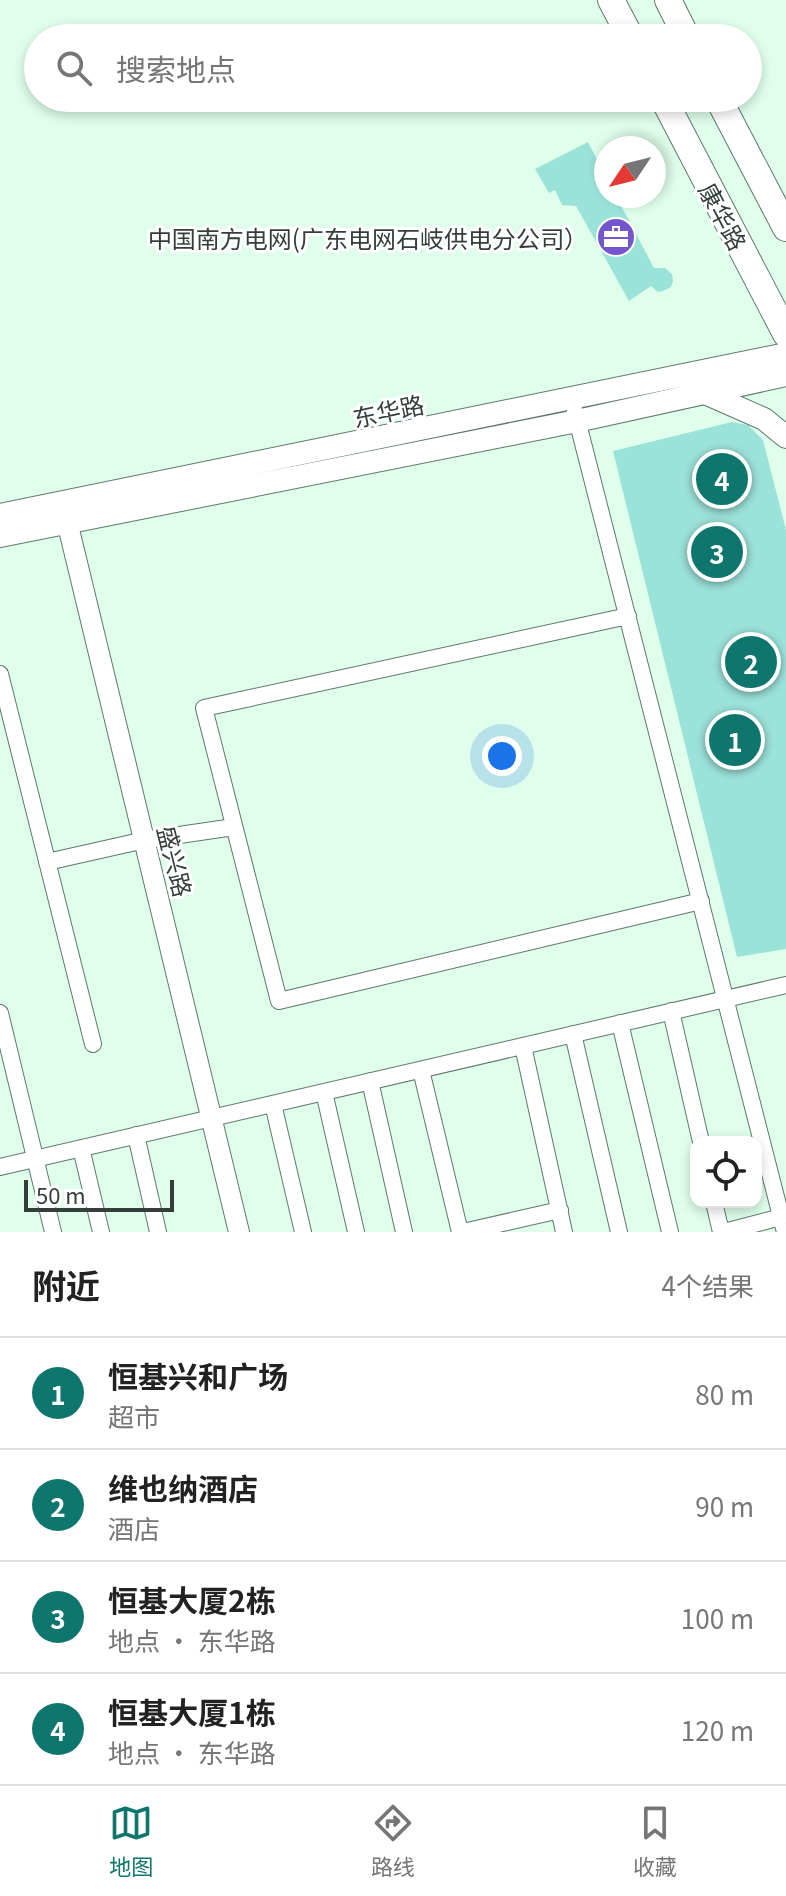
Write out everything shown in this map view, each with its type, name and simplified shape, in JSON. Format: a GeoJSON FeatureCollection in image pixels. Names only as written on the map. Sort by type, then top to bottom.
{"type":"FeatureCollection","features":[{"type":"Feature","properties":{"kind":"main road"},"geometry":{"type":"LineString","coordinates":[[611,0],[624,24]]}},
{"type":"Feature","properties":{"kind":"main road"},"geometry":{"type":"LineString","coordinates":[[668,0],[680,24]]}},
{"type":"Feature","properties":{"kind":"main road","name":"康华路"},"geometry":{"type":"LineString","coordinates":[[670,112],[786,334]]}},
{"type":"Feature","properties":{"kind":"main road","name":"康华路"},"geometry":{"type":"LineString","coordinates":[[725,112],[786,228]]}},
{"type":"Feature","properties":{"kind":"main road","name":"东华路"},"geometry":{"type":"LineString","coordinates":[[0,536],[65,513],[786,354]]}},
{"type":"Feature","properties":{"kind":"main road","name":"东华路"},"geometry":{"type":"LineString","coordinates":[[0,515],[65,513],[577,421],[786,375]]}},
{"type":"Feature","properties":{"kind":"main road"},"geometry":{"type":"LineString","coordinates":[[705,393],[764,419],[786,437]]}},
{"type":"Feature","properties":{"kind":"street"},"geometry":{"type":"LineString","coordinates":[[571,399],[783,1224],[722,1232],[716,1208]]}},
{"type":"Feature","properties":{"kind":"street","name":"盛兴路"},"geometry":{"type":"LineString","coordinates":[[65,513],[239,1232]]}},
{"type":"Feature","properties":{"kind":"street"},"geometry":{"type":"LineString","coordinates":[[628,616],[204,708],[234,827],[279,1001],[701,901]]}},
{"type":"Feature","properties":{"kind":"street"},"geometry":{"type":"LineString","coordinates":[[0,674],[93,1044]]}},
{"type":"Feature","properties":{"kind":"street"},"geometry":{"type":"LineString","coordinates":[[47,862],[145,840],[234,827]]}},
{"type":"Feature","properties":{"kind":"street"},"geometry":{"type":"LineString","coordinates":[[0,1167],[786,985]]}},
{"type":"Feature","properties":{"kind":"street"},"geometry":{"type":"LineString","coordinates":[[671,1011],[700,1136]]}},
{"type":"Feature","properties":{"kind":"street"},"geometry":{"type":"LineString","coordinates":[[0,1013],[53,1232]]}},
{"type":"Feature","properties":{"kind":"street"},"geometry":{"type":"LineString","coordinates":[[620,1023],[670,1232]]}},
{"type":"Feature","properties":{"kind":"street"},"geometry":{"type":"LineString","coordinates":[[573,1034],[619,1232]]}},
{"type":"Feature","properties":{"kind":"street"},"geometry":{"type":"LineString","coordinates":[[523,1046],[564,1232]]}},
{"type":"Feature","properties":{"kind":"street"},"geometry":{"type":"LineString","coordinates":[[421,1070],[462,1232],[560,1210]]}},
{"type":"Feature","properties":{"kind":"street"},"geometry":{"type":"LineString","coordinates":[[370,1081],[404,1232]]}},
{"type":"Feature","properties":{"kind":"street"},"geometry":{"type":"LineString","coordinates":[[324,1092],[356,1232]]}},
{"type":"Feature","properties":{"kind":"street"},"geometry":{"type":"LineString","coordinates":[[273,1104],[303,1232]]}},
{"type":"Feature","properties":{"kind":"street"},"geometry":{"type":"LineString","coordinates":[[136,1135],[158,1232]]}},
{"type":"Feature","properties":{"kind":"street"},"geometry":{"type":"LineString","coordinates":[[81,1148],[101,1232]]}},
{"type":"Feature","properties":{"kind":"building","name":"中国南方电网(广东电网石岐供电分公司）"},"geometry":{"type":"Polygon","coordinates":[[[588,142],[594,154],[594,208],[622,208],[654,268],[665,268],[672,274],[671,287],[658,292],[651,286],[629,301],[576,206],[562,205],[555,190],[549,193],[535,169],[588,142]]]}},
{"type":"Feature","properties":{"kind":"building"},"geometry":{"type":"Polygon","coordinates":[[[732,422],[748,425],[763,440],[786,530],[786,949],[737,957],[613,451],[732,422]]]}},
{"type":"Feature","properties":{"kind":"place","name":"中国南方电网(广东电网石岐供电分公司）"},"geometry":{"type":"Point","coordinates":[616,237]}},
{"type":"Feature","properties":{"kind":"place","name":"恒基大厦1栋"},"geometry":{"type":"Point","coordinates":[722,479]}},
{"type":"Feature","properties":{"kind":"place","name":"恒基大厦2栋"},"geometry":{"type":"Point","coordinates":[717,552]}},
{"type":"Feature","properties":{"kind":"place","name":"维也纳酒店"},"geometry":{"type":"Point","coordinates":[751,662]}},
{"type":"Feature","properties":{"kind":"place","name":"恒基兴和广场"},"geometry":{"type":"Point","coordinates":[735,740]}}]}
